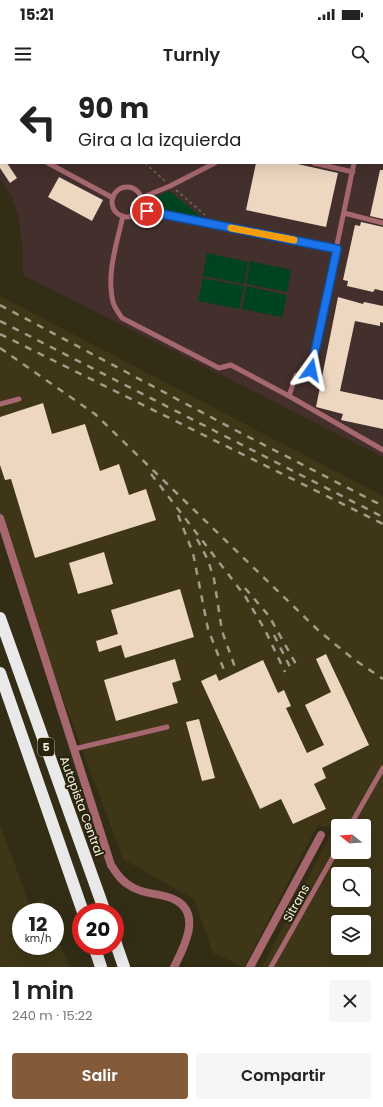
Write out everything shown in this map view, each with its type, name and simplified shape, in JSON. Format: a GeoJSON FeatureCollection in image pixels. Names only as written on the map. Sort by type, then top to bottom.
{"type":"FeatureCollection","features":[{"type":"Feature","properties":{"kind":"highway","name":"Autopista Central"},"geometry":{"type":"LineString","coordinates":[[0,618],[102,903]]}},
{"type":"Feature","properties":{"kind":"highway","name":"5"},"geometry":{"type":"LineString","coordinates":[[0,673],[80,903]]}},
{"type":"Feature","properties":{"kind":"highway"},"geometry":{"type":"LineString","coordinates":[[95,955],[97,967]]}},
{"type":"Feature","properties":{"kind":"highway"},"geometry":{"type":"LineString","coordinates":[[97,955],[101,967]]}},
{"type":"Feature","properties":{"kind":"highway"},"geometry":{"type":"LineString","coordinates":[[120,955],[124,967]]}},
{"type":"Feature","properties":{"kind":"street"},"geometry":{"type":"LineString","coordinates":[[0,518],[107,856],[117,874],[127,884],[138,890],[176,900],[186,911],[189,923],[188,937],[174,967]]}},
{"type":"Feature","properties":{"kind":"street"},"geometry":{"type":"LineString","coordinates":[[250,967],[321,835]]}},
{"type":"Feature","properties":{"kind":"lane"},"geometry":{"type":"LineString","coordinates":[[50,164],[113,198]]}},
{"type":"Feature","properties":{"kind":"lane"},"geometry":{"type":"LineString","coordinates":[[141,198],[170,186],[213,164]]}},
{"type":"Feature","properties":{"kind":"lane"},"geometry":{"type":"LineString","coordinates":[[318,164],[353,172]]}},
{"type":"Feature","properties":{"kind":"lane"},"geometry":{"type":"LineString","coordinates":[[289,396],[296,375],[306,376],[311,370],[354,164]]}},
{"type":"Feature","properties":{"kind":"lane"},"geometry":{"type":"LineString","coordinates":[[126,187],[136,190],[141,198],[142,203],[134,215],[123,216],[116,211],[112,203],[113,198],[120,189],[126,187]]}},
{"type":"Feature","properties":{"kind":"lane"},"geometry":{"type":"LineString","coordinates":[[138,211],[147,211],[337,249]]}},
{"type":"Feature","properties":{"kind":"lane"},"geometry":{"type":"LineString","coordinates":[[344,213],[383,223]]}},
{"type":"Feature","properties":{"kind":"lane"},"geometry":{"type":"LineString","coordinates":[[123,216],[116,243],[111,283],[113,303],[122,318],[219,368],[231,365],[289,396],[383,450]]}},
{"type":"Feature","properties":{"kind":"lane"},"geometry":{"type":"LineString","coordinates":[[0,404],[19,399]]}},
{"type":"Feature","properties":{"kind":"lane"},"geometry":{"type":"LineString","coordinates":[[74,749],[167,727]]}},
{"type":"Feature","properties":{"kind":"lane"},"geometry":{"type":"LineString","coordinates":[[354,819],[383,768]]}},
{"type":"Feature","properties":{"kind":"lane","name":"Sitrans"},"geometry":{"type":"LineString","coordinates":[[271,967],[332,859]]}},
{"type":"Feature","properties":{"kind":"path"},"geometry":{"type":"LineString","coordinates":[[146,164],[217,225]]}},
{"type":"Feature","properties":{"kind":"shaded area"},"geometry":{"type":"Polygon","coordinates":[[[0,164],[383,164],[383,457],[23,275],[23,250],[18,215],[12,197],[0,179],[0,164]]]}},
{"type":"Feature","properties":{"kind":"shaded area"},"geometry":{"type":"Polygon","coordinates":[[[0,296],[383,496],[383,967],[262,967],[331,833],[331,859],[371,859],[371,819],[331,819],[331,828],[318,825],[244,967],[213,953],[194,899],[123,859],[0,529],[0,296]]]}},
{"type":"Feature","properties":{"kind":"shaded area"},"geometry":{"type":"Polygon","coordinates":[[[0,824],[29,903],[12,903],[12,955],[64,955],[64,954],[69,967],[0,967],[0,824]]]}},
{"type":"Feature","properties":{"kind":"shaded area"},"geometry":{"type":"Polygon","coordinates":[[[43,897],[45,903],[34,903],[43,897]]]}},
{"type":"Feature","properties":{"kind":"green space"},"geometry":{"type":"Polygon","coordinates":[[[169,191],[204,219],[146,206],[146,202],[169,191]]]}},
{"type":"Feature","properties":{"kind":"green space"},"geometry":{"type":"Polygon","coordinates":[[[207,253],[248,262],[244,284],[203,276],[207,253]]]}},
{"type":"Feature","properties":{"kind":"green space"},"geometry":{"type":"Polygon","coordinates":[[[250,261],[291,270],[287,292],[246,284],[250,261]]]}},
{"type":"Feature","properties":{"kind":"green space"},"geometry":{"type":"Polygon","coordinates":[[[203,278],[244,286],[239,309],[198,301],[203,278]]]}},
{"type":"Feature","properties":{"kind":"green space"},"geometry":{"type":"Polygon","coordinates":[[[246,286],[287,295],[282,317],[242,309],[246,286]]]}},
{"type":"Feature","properties":{"kind":"building"},"geometry":{"type":"Polygon","coordinates":[[[0,164],[8,164],[17,178],[10,183],[0,168],[0,164]]]}},
{"type":"Feature","properties":{"kind":"building"},"geometry":{"type":"Polygon","coordinates":[[[256,164],[298,164],[338,173],[326,227],[246,210],[256,164]]]}},
{"type":"Feature","properties":{"kind":"building"},"geometry":{"type":"Polygon","coordinates":[[[380,170],[383,170],[383,219],[370,216],[380,170]]]}},
{"type":"Feature","properties":{"kind":"building"},"geometry":{"type":"Polygon","coordinates":[[[59,177],[103,200],[92,221],[48,197],[59,177]]]}},
{"type":"Feature","properties":{"kind":"building"},"geometry":{"type":"Polygon","coordinates":[[[361,222],[383,227],[383,291],[375,289],[373,292],[347,286],[348,281],[343,280],[355,225],[360,226],[361,222]]]}},
{"type":"Feature","properties":{"kind":"building"},"geometry":{"type":"Polygon","coordinates":[[[338,297],[363,304],[364,302],[383,306],[383,323],[380,322],[380,326],[355,321],[340,391],[383,400],[383,429],[341,420],[343,414],[316,407],[338,297]]]}},
{"type":"Feature","properties":{"kind":"building"},"geometry":{"type":"Polygon","coordinates":[[[43,403],[52,434],[85,424],[100,471],[119,464],[129,495],[146,489],[156,520],[35,558],[11,479],[5,480],[0,465],[0,417],[43,403]]]}},
{"type":"Feature","properties":{"kind":"building"},"geometry":{"type":"Polygon","coordinates":[[[104,552],[113,584],[78,594],[69,563],[104,552]]]}},
{"type":"Feature","properties":{"kind":"building"},"geometry":{"type":"Polygon","coordinates":[[[180,589],[194,637],[125,658],[121,645],[99,652],[96,641],[118,634],[111,610],[180,589]]]}},
{"type":"Feature","properties":{"kind":"building"},"geometry":{"type":"Polygon","coordinates":[[[326,654],[369,745],[322,768],[326,778],[314,784],[326,809],[293,824],[281,799],[260,809],[201,681],[216,674],[219,681],[263,660],[278,693],[284,690],[291,706],[286,708],[307,753],[324,745],[305,705],[331,692],[316,659],[326,654]]]}},
{"type":"Feature","properties":{"kind":"building"},"geometry":{"type":"Polygon","coordinates":[[[175,659],[181,680],[172,683],[178,703],[116,721],[104,680],[175,659]]]}},
{"type":"Feature","properties":{"kind":"building"},"geometry":{"type":"Polygon","coordinates":[[[199,719],[215,778],[202,781],[186,722],[199,719]]]}},
{"type":"Feature","properties":{"kind":"railway"},"geometry":{"type":"LineString","coordinates":[[0,305],[237,431],[383,506]]}},
{"type":"Feature","properties":{"kind":"railway"},"geometry":{"type":"LineString","coordinates":[[0,321],[383,517]]}},
{"type":"Feature","properties":{"kind":"railway"},"geometry":{"type":"LineString","coordinates":[[0,334],[383,524]]}},
{"type":"Feature","properties":{"kind":"railway"},"geometry":{"type":"LineString","coordinates":[[0,348],[95,414],[319,631],[352,658],[383,679]]}},
{"type":"Feature","properties":{"kind":"railway"},"geometry":{"type":"LineString","coordinates":[[151,474],[245,596],[265,630],[285,672]]}},
{"type":"Feature","properties":{"kind":"railway"},"geometry":{"type":"LineString","coordinates":[[178,515],[193,553],[208,629],[226,675]]}},
{"type":"Feature","properties":{"kind":"railway"},"geometry":{"type":"LineString","coordinates":[[197,539],[208,560],[214,579],[222,631],[236,670]]}},
{"type":"Feature","properties":{"kind":"railway"},"geometry":{"type":"LineString","coordinates":[[245,588],[269,616],[297,666]]}},
{"type":"Feature","properties":{"kind":"railway"},"geometry":{"type":"LineString","coordinates":[[274,635],[291,669]]}},
{"type":"Feature","properties":{"kind":"slow traffic"},"geometry":{"type":"LineString","coordinates":[[231,228],[294,240]]}},
{"type":"Feature","properties":{"kind":"route"},"geometry":{"type":"LineString","coordinates":[[147,211],[337,249],[311,370]]}}]}
